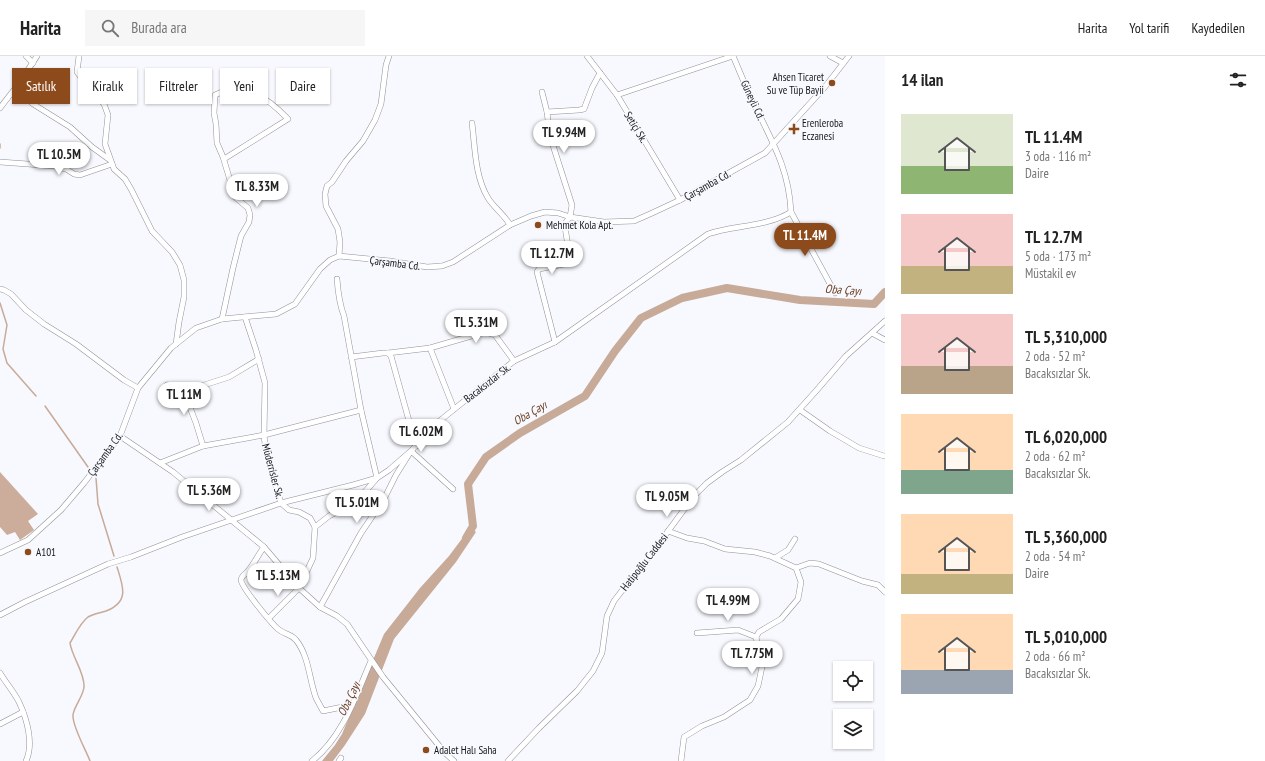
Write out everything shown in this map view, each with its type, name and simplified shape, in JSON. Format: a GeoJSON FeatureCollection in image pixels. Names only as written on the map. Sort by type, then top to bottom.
{"type":"FeatureCollection","features":[{"type":"Feature","properties":{"kind":"street"},"geometry":{"type":"LineString","coordinates":[[26,56],[33,63]]}},
{"type":"Feature","properties":{"kind":"street"},"geometry":{"type":"LineString","coordinates":[[29,68],[37,56]]}},
{"type":"Feature","properties":{"kind":"street"},"geometry":{"type":"LineString","coordinates":[[79,56],[77,72],[88,87],[104,104],[108,115],[104,144],[114,169],[125,179],[152,231],[172,252],[180,265],[184,280],[184,297],[176,344]]}},
{"type":"Feature","properties":{"kind":"street"},"geometry":{"type":"LineString","coordinates":[[339,256],[340,242],[338,229],[326,206],[325,194],[327,186],[332,182],[346,161],[363,141],[375,120],[381,104],[386,65],[389,56]]}},
{"type":"Feature","properties":{"kind":"street","name":"Setiçi Sk."},"geometry":{"type":"LineString","coordinates":[[587,56],[617,95],[680,200]]}},
{"type":"Feature","properties":{"kind":"street"},"geometry":{"type":"LineString","coordinates":[[617,95],[733,56]]}},
{"type":"Feature","properties":{"kind":"street","name":"Güneyli Cd."},"geometry":{"type":"LineString","coordinates":[[733,56],[753,103],[774,144],[784,170],[790,197],[791,212]]}},
{"type":"Feature","properties":{"kind":"street"},"geometry":{"type":"LineString","coordinates":[[830,56],[843,63]]}},
{"type":"Feature","properties":{"kind":"street","name":"Çarşamba Cd."},"geometry":{"type":"LineString","coordinates":[[0,553],[28,540],[61,510],[120,436],[138,388],[171,348],[196,328],[222,319],[276,314],[295,304],[320,269],[330,260],[339,256],[390,261],[427,267],[442,266],[453,262],[510,225],[545,212],[604,222],[634,221],[680,200],[765,153],[849,56]]}},
{"type":"Feature","properties":{"kind":"street"},"geometry":{"type":"LineString","coordinates":[[547,112],[584,109],[592,88],[600,73]]}},
{"type":"Feature","properties":{"kind":"street"},"geometry":{"type":"LineString","coordinates":[[222,319],[233,268],[242,236],[249,222],[250,215],[248,208],[235,197],[224,160],[217,143],[214,114],[215,95],[225,90],[242,89],[249,91],[258,94],[278,109],[288,119],[224,160]]}},
{"type":"Feature","properties":{"kind":"street"},"geometry":{"type":"LineString","coordinates":[[0,108],[12,92]]}},
{"type":"Feature","properties":{"kind":"street"},"geometry":{"type":"LineString","coordinates":[[542,92],[547,112],[550,136],[572,205],[570,217],[565,226],[570,259],[568,262],[539,269],[537,272],[555,342]]}},
{"type":"Feature","properties":{"kind":"street"},"geometry":{"type":"LineString","coordinates":[[33,104],[70,127],[111,162]]}},
{"type":"Feature","properties":{"kind":"street"},"geometry":{"type":"LineString","coordinates":[[472,122],[477,165],[483,187],[489,200],[505,216],[510,225]]}},
{"type":"Feature","properties":{"kind":"street"},"geometry":{"type":"LineString","coordinates":[[0,162],[55,166],[80,175],[111,162]]}},
{"type":"Feature","properties":{"kind":"street"},"geometry":{"type":"LineString","coordinates":[[791,212],[835,293]]}},
{"type":"Feature","properties":{"kind":"street","name":"Bacaksızlar Sk."},"geometry":{"type":"LineString","coordinates":[[315,527],[329,516],[356,502],[377,478],[411,451],[437,423],[514,361],[555,342],[708,234],[719,230],[768,221],[791,212]]}},
{"type":"Feature","properties":{"kind":"street"},"geometry":{"type":"LineString","coordinates":[[0,615],[108,564],[131,557],[182,537],[281,503],[377,478],[361,410],[344,316],[340,306],[337,279]]}},
{"type":"Feature","properties":{"kind":"street"},"geometry":{"type":"LineString","coordinates":[[0,289],[11,294],[26,310],[44,324],[76,344],[124,380],[138,388]]}},
{"type":"Feature","properties":{"kind":"street","name":"Müderrisler Sk."},"geometry":{"type":"LineString","coordinates":[[245,317],[259,359],[265,383],[264,435],[266,453],[281,503],[289,510],[299,512],[310,518],[315,527]]}},
{"type":"Feature","properties":{"kind":"street","name":"Hatipoğlu Caddesi"},"geometry":{"type":"LineString","coordinates":[[508,761],[577,691],[593,671],[602,653],[607,616],[614,601],[635,576],[694,496],[707,483],[741,460],[788,422],[846,356],[885,321]]}},
{"type":"Feature","properties":{"kind":"street"},"geometry":{"type":"LineString","coordinates":[[351,357],[430,348],[485,332],[495,335],[514,361]]}},
{"type":"Feature","properties":{"kind":"street"},"geometry":{"type":"LineString","coordinates":[[872,333],[885,340]]}},
{"type":"Feature","properties":{"kind":"street"},"geometry":{"type":"LineString","coordinates":[[430,348],[454,409]]}},
{"type":"Feature","properties":{"kind":"street"},"geometry":{"type":"LineString","coordinates":[[388,353],[391,356],[416,446]]}},
{"type":"Feature","properties":{"kind":"street"},"geometry":{"type":"LineString","coordinates":[[181,397],[195,388],[229,377],[259,359]]}},
{"type":"Feature","properties":{"kind":"street"},"geometry":{"type":"LineString","coordinates":[[168,385],[189,404],[203,446]]}},
{"type":"Feature","properties":{"kind":"street"},"geometry":{"type":"LineString","coordinates":[[160,463],[203,446],[264,435],[361,410]]}},
{"type":"Feature","properties":{"kind":"street"},"geometry":{"type":"LineString","coordinates":[[800,410],[830,431],[860,448],[884,456]]}},
{"type":"Feature","properties":{"kind":"street"},"geometry":{"type":"LineString","coordinates":[[120,436],[173,472],[231,520],[264,548],[299,588],[320,607],[337,616],[347,624],[383,677],[445,753],[454,761]]}},
{"type":"Feature","properties":{"kind":"street"},"geometry":{"type":"LineString","coordinates":[[320,607],[361,533],[384,499],[396,475],[411,451],[453,488]]}},
{"type":"Feature","properties":{"kind":"street"},"geometry":{"type":"LineString","coordinates":[[269,618],[299,588],[313,558],[315,527]]}},
{"type":"Feature","properties":{"kind":"street"},"geometry":{"type":"LineString","coordinates":[[668,531],[688,538],[704,541],[725,549],[755,552],[775,558],[796,568],[802,582],[798,599],[781,619],[760,632],[756,637],[762,668],[758,686],[750,700],[724,717],[702,726],[684,736],[681,761]]}},
{"type":"Feature","properties":{"kind":"street"},"geometry":{"type":"LineString","coordinates":[[775,558],[788,550],[795,539]]}},
{"type":"Feature","properties":{"kind":"street"},"geometry":{"type":"LineString","coordinates":[[264,548],[242,577],[241,581],[244,588],[278,629],[283,633],[290,634],[297,641],[307,661],[316,699],[323,711],[352,705]]}},
{"type":"Feature","properties":{"kind":"street"},"geometry":{"type":"LineString","coordinates":[[796,568],[810,563],[819,564],[862,581],[878,585],[885,592]]}},
{"type":"Feature","properties":{"kind":"street"},"geometry":{"type":"LineString","coordinates":[[697,633],[738,630],[756,637]]}},
{"type":"Feature","properties":{"kind":"street"},"geometry":{"type":"LineString","coordinates":[[312,761],[321,754],[340,729],[371,661]]}},
{"type":"Feature","properties":{"kind":"street"},"geometry":{"type":"LineString","coordinates":[[0,673],[19,701],[23,712],[30,745],[26,761]]}},
{"type":"Feature","properties":{"kind":"street"},"geometry":{"type":"LineString","coordinates":[[0,724],[23,712]]}},
{"type":"Feature","properties":{"kind":"shaded area"},"geometry":{"type":"Polygon","coordinates":[[[0,472],[38,514],[28,521],[34,530],[20,540],[15,532],[7,535],[0,527],[0,472]]]}},
{"type":"Feature","properties":{"kind":"shaded area"},"geometry":{"type":"Polygon","coordinates":[[[470,528],[476,532],[456,562],[394,639],[365,714],[333,761],[322,761],[342,734],[384,634],[420,588],[449,556],[470,528]]]}},
{"type":"Feature","properties":{"kind":"waterway","name":"Oba Çayı"},"geometry":{"type":"LineString","coordinates":[[466,538],[473,526],[468,484],[486,457],[520,433],[585,396],[615,351],[641,318],[682,298],[727,288],[800,300],[874,304],[885,292]]}},
{"type":"Feature","properties":{"kind":"waterway"},"geometry":{"type":"LineString","coordinates":[[0,303],[7,325],[3,349],[7,363],[36,396]]}},
{"type":"Feature","properties":{"kind":"waterway"},"geometry":{"type":"LineString","coordinates":[[45,406],[88,467]]}},
{"type":"Feature","properties":{"kind":"waterway"},"geometry":{"type":"LineString","coordinates":[[96,478],[98,504],[114,556]]}},
{"type":"Feature","properties":{"kind":"waterway"},"geometry":{"type":"LineString","coordinates":[[90,761],[73,720],[75,708],[82,694],[84,682],[70,643],[80,626],[88,617],[106,611],[119,603],[123,593],[117,567]]}},
{"type":"Feature","properties":{"kind":"place","name":"Ahsen Ticaret Su ve Tüp Bayii"},"geometry":{"type":"Point","coordinates":[832,83]}},
{"type":"Feature","properties":{"kind":"place","name":"Erenleroba Eczanesi"},"geometry":{"type":"Point","coordinates":[794,129]}},
{"type":"Feature","properties":{"kind":"place","name":"Mehmet Kola Apt."},"geometry":{"type":"Point","coordinates":[538,225]}},
{"type":"Feature","properties":{"kind":"place","name":"A101"},"geometry":{"type":"Point","coordinates":[28,552]}},
{"type":"Feature","properties":{"kind":"place","name":"Adalet Halı Saha"},"geometry":{"type":"Point","coordinates":[426,750]}}]}
